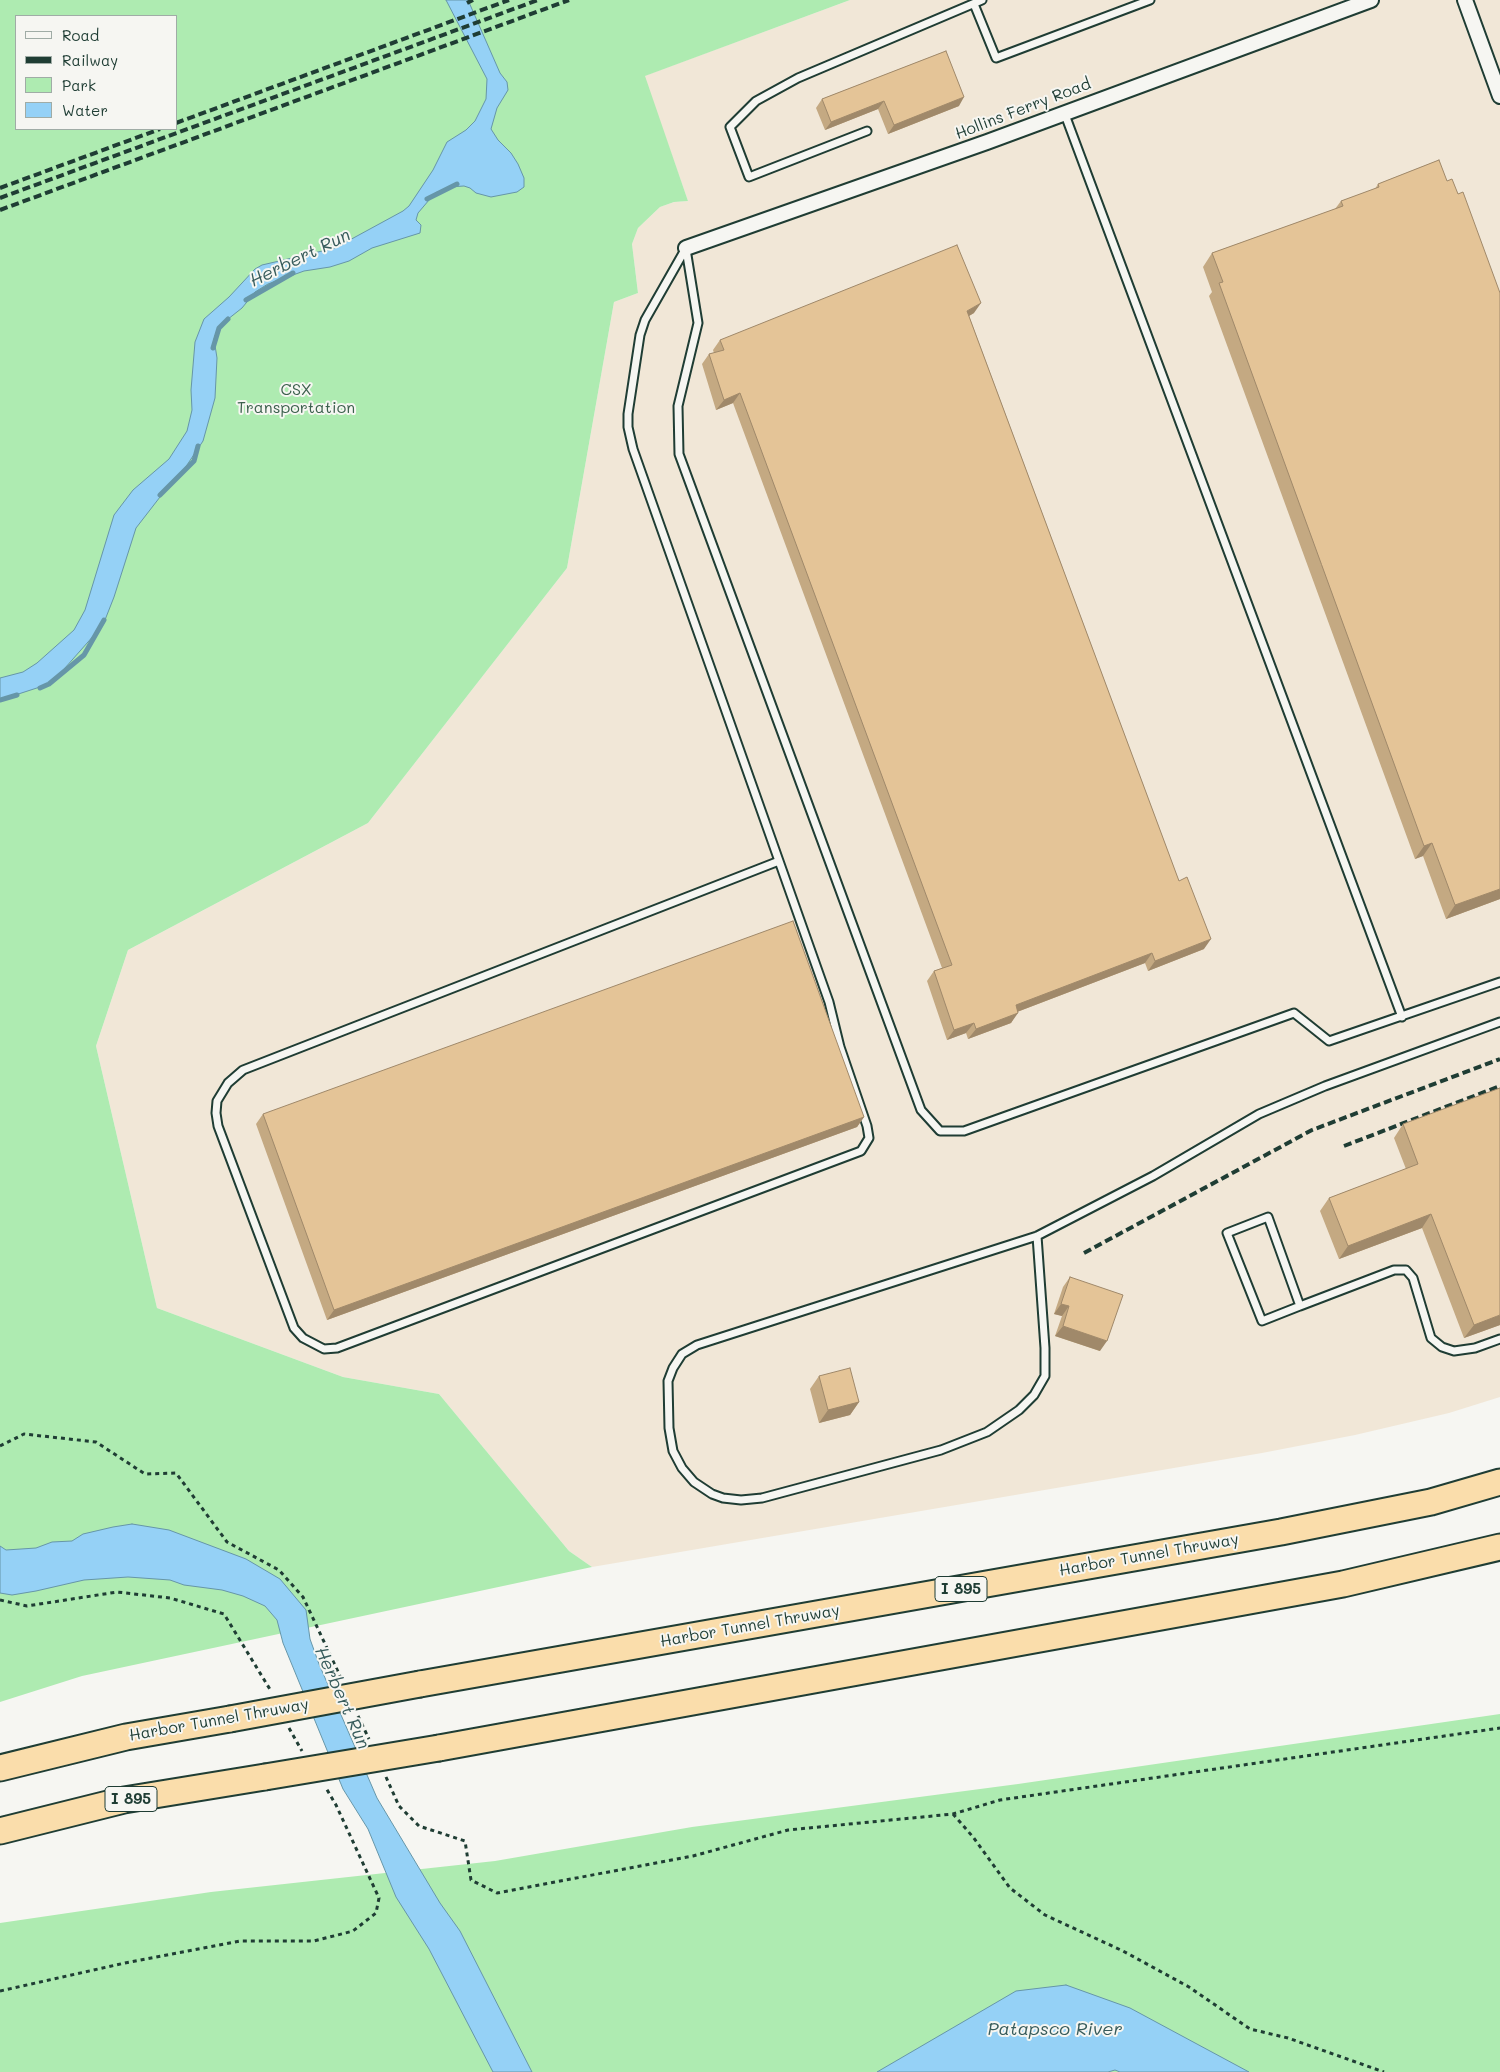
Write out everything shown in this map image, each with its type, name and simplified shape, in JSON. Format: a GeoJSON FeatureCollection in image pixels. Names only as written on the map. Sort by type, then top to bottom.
{"type":"FeatureCollection","features":[{"type":"Feature","properties":{"kind":"highway","name":"Harbor Tunnel Thruway"},"geometry":{"type":"LineString","coordinates":[[0,1768],[126,1736],[1281,1532],[1431,1502],[1500,1482]]}},
{"type":"Feature","properties":{"kind":"highway","name":"I 895"},"geometry":{"type":"LineString","coordinates":[[0,1831],[124,1800],[439,1748],[1343,1584],[1500,1547]]}},
{"type":"Feature","properties":{"kind":"street","name":"Hollins Ferry Road"},"geometry":{"type":"LineString","coordinates":[[686,248],[987,142],[1371,0]]}},
{"type":"Feature","properties":{"kind":"street"},"geometry":{"type":"LineString","coordinates":[[1465,0],[1499,89]]}},
{"type":"Feature","properties":{"kind":"lane"},"geometry":{"type":"LineString","coordinates":[[867,132],[749,177],[730,126],[756,101],[798,78],[982,0]]}},
{"type":"Feature","properties":{"kind":"lane"},"geometry":{"type":"LineString","coordinates":[[974,4],[996,58],[1150,0]]}},
{"type":"Feature","properties":{"kind":"lane"},"geometry":{"type":"LineString","coordinates":[[1064,112],[1402,1017]]}},
{"type":"Feature","properties":{"kind":"lane"},"geometry":{"type":"LineString","coordinates":[[686,248],[645,320],[628,414],[628,427],[633,449],[829,1002],[840,1047],[867,1126],[869,1138],[860,1152],[337,1348],[324,1348],[303,1338],[294,1328],[218,1126],[217,1101],[228,1083],[243,1070],[779,861]]}},
{"type":"Feature","properties":{"kind":"lane"},"geometry":{"type":"LineString","coordinates":[[686,248],[698,323],[678,406],[679,454],[921,1110],[940,1131],[964,1131],[1294,1013],[1329,1041],[1500,982]]}},
{"type":"Feature","properties":{"kind":"lane"},"geometry":{"type":"LineString","coordinates":[[1037,1236],[1045,1348],[1045,1376],[1034,1395],[1019,1410],[987,1432],[941,1450],[762,1498],[741,1500],[723,1498],[712,1494],[694,1482],[682,1468],[673,1450],[667,1400],[668,1381],[672,1368],[682,1354],[697,1345],[1037,1236],[1153,1176],[1259,1114],[1325,1086],[1500,1022]]}},
{"type":"Feature","properties":{"kind":"lane"},"geometry":{"type":"LineString","coordinates":[[1300,1306],[1268,1217],[1228,1233],[1262,1321],[1394,1270],[1406,1270],[1413,1278],[1431,1338],[1442,1347],[1454,1351],[1468,1349],[1500,1338]]}},
{"type":"Feature","properties":{"kind":"path"},"geometry":{"type":"LineString","coordinates":[[0,1446],[24,1434],[96,1442],[145,1474],[176,1473],[227,1542],[278,1570],[303,1597],[343,1683]]}},
{"type":"Feature","properties":{"kind":"path"},"geometry":{"type":"LineString","coordinates":[[0,1600],[27,1606],[117,1592],[170,1598],[224,1614],[273,1695]]}},
{"type":"Feature","properties":{"kind":"path"},"geometry":{"type":"LineString","coordinates":[[355,1709],[371,1744]]}},
{"type":"Feature","properties":{"kind":"path"},"geometry":{"type":"LineString","coordinates":[[286,1720],[304,1754]]}},
{"type":"Feature","properties":{"kind":"path"},"geometry":{"type":"LineString","coordinates":[[383,1771],[399,1806],[419,1826],[464,1841],[472,1880],[497,1893],[693,1856],[788,1830],[953,1814],[1000,1800],[1500,1728]]}},
{"type":"Feature","properties":{"kind":"path"},"geometry":{"type":"LineString","coordinates":[[0,1991],[125,1963],[240,1941],[314,1941],[353,1931],[376,1913],[379,1898],[375,1885],[336,1805],[320,1779]]}},
{"type":"Feature","properties":{"kind":"path"},"geometry":{"type":"LineString","coordinates":[[953,1814],[973,1837],[1010,1888],[1045,1915],[1123,1951],[1189,1987],[1250,2029],[1288,2038],[1384,2072]]}},
{"type":"Feature","properties":{"kind":"shaded area"},"geometry":{"type":"Polygon","coordinates":[[[850,0],[1500,0],[1500,1397],[1449,1413],[1355,1435],[1262,1453],[592,1567],[569,1551],[439,1394],[343,1377],[157,1308],[96,1046],[128,950],[368,823],[567,568],[614,302],[638,293],[632,244],[638,228],[660,207],[674,202],[688,201],[644,76],[850,0]]]}},
{"type":"Feature","properties":{"kind":"green space","name":"CSX Transportation"},"geometry":{"type":"Polygon","coordinates":[[[0,0],[850,0],[645,76],[688,201],[674,202],[660,207],[638,228],[632,244],[638,293],[614,302],[567,568],[368,823],[128,950],[96,1046],[157,1308],[343,1377],[439,1394],[569,1551],[592,1567],[82,1676],[0,1702],[0,0]]]}},
{"type":"Feature","properties":{"kind":"green space"},"geometry":{"type":"Polygon","coordinates":[[[1500,1714],[1500,2072],[0,2072],[0,1923],[211,1892],[495,1861],[692,1827],[1018,1784],[1500,1714]]]}},
{"type":"Feature","properties":{"kind":"water"},"geometry":{"type":"Polygon","coordinates":[[[446,0],[468,0],[500,73],[507,82],[508,90],[497,108],[491,129],[518,164],[524,178],[524,187],[517,192],[491,197],[476,193],[464,186],[449,187],[435,193],[418,213],[416,220],[421,225],[420,233],[372,248],[349,261],[330,267],[304,271],[268,284],[255,292],[242,308],[218,327],[214,339],[217,358],[215,398],[203,441],[177,480],[160,497],[136,528],[103,625],[57,677],[46,685],[0,700],[0,678],[23,672],[37,663],[74,630],[85,610],[114,515],[133,490],[169,459],[187,431],[192,410],[191,390],[195,342],[204,319],[229,297],[255,269],[262,265],[335,248],[403,211],[409,206],[433,170],[447,142],[466,130],[475,121],[486,99],[487,79],[446,0]]]}},
{"type":"Feature","properties":{"kind":"water"},"geometry":{"type":"Polygon","coordinates":[[[132,1524],[169,1530],[246,1559],[280,1579],[306,1610],[310,1639],[319,1664],[377,1798],[440,1903],[460,1931],[532,2072],[493,2072],[429,1949],[396,1897],[368,1829],[343,1789],[283,1643],[277,1620],[265,1606],[243,1596],[222,1590],[184,1585],[170,1580],[128,1577],[84,1580],[12,1595],[0,1593],[0,1546],[6,1550],[36,1548],[52,1542],[72,1541],[83,1534],[132,1524]]]}},
{"type":"Feature","properties":{"kind":"water","name":"Patapsco River"},"geometry":{"type":"Polygon","coordinates":[[[1066,1985],[1130,2008],[1249,2072],[1120,2072],[1115,2070],[1108,2072],[877,2072],[1016,1991],[1066,1985]]]}},
{"type":"Feature","properties":{"kind":"building"},"geometry":{"type":"Polygon","coordinates":[[[946,51],[964,97],[894,125],[884,101],[831,122],[822,99],[946,51]]]}},
{"type":"Feature","properties":{"kind":"building"},"geometry":{"type":"Polygon","coordinates":[[[1439,160],[1447,181],[1452,179],[1458,194],[1463,192],[1500,293],[1500,889],[1455,905],[1432,843],[1424,846],[1219,283],[1223,282],[1212,253],[1343,206],[1341,201],[1379,187],[1378,184],[1439,160]]]}},
{"type":"Feature","properties":{"kind":"building"},"geometry":{"type":"Polygon","coordinates":[[[957,245],[981,303],[967,311],[1179,881],[1187,877],[1211,939],[1155,961],[1152,953],[1016,1005],[1018,1013],[976,1029],[974,1023],[954,1030],[934,971],[952,965],[740,393],[724,400],[709,354],[724,350],[720,340],[957,245]]]}},
{"type":"Feature","properties":{"kind":"building"},"geometry":{"type":"Polygon","coordinates":[[[793,921],[864,1117],[334,1310],[263,1114],[793,921]]]}},
{"type":"Feature","properties":{"kind":"building"},"geometry":{"type":"Polygon","coordinates":[[[1500,1088],[1500,1315],[1474,1325],[1431,1214],[1348,1246],[1329,1198],[1418,1164],[1403,1124],[1500,1088]]]}},
{"type":"Feature","properties":{"kind":"building"},"geometry":{"type":"Polygon","coordinates":[[[1070,1277],[1123,1295],[1107,1341],[1063,1326],[1069,1306],[1061,1304],[1070,1277]]]}},
{"type":"Feature","properties":{"kind":"building"},"geometry":{"type":"Polygon","coordinates":[[[850,1368],[859,1402],[828,1410],[819,1376],[850,1368]]]}},
{"type":"Feature","properties":{"kind":"waterway","name":"Herbert Run"},"geometry":{"type":"LineString","coordinates":[[427,199],[457,184]]}},
{"type":"Feature","properties":{"kind":"waterway","name":"Herbert Run"},"geometry":{"type":"LineString","coordinates":[[246,300],[293,273]]}},
{"type":"Feature","properties":{"kind":"waterway","name":"Herbert Run"},"geometry":{"type":"LineString","coordinates":[[213,348],[219,328],[228,319]]}},
{"type":"Feature","properties":{"kind":"waterway","name":"Herbert Run"},"geometry":{"type":"LineString","coordinates":[[160,495],[194,461],[198,446]]}},
{"type":"Feature","properties":{"kind":"waterway","name":"Herbert Run"},"geometry":{"type":"LineString","coordinates":[[40,688],[49,684],[84,655],[104,620]]}},
{"type":"Feature","properties":{"kind":"waterway","name":"Herbert Run"},"geometry":{"type":"LineString","coordinates":[[0,700],[17,695]]}},
{"type":"Feature","properties":{"kind":"railway"},"geometry":{"type":"LineString","coordinates":[[467,3],[473,0]]}},
{"type":"Feature","properties":{"kind":"railway"},"geometry":{"type":"LineString","coordinates":[[178,122],[509,0]]}},
{"type":"Feature","properties":{"kind":"railway"},"geometry":{"type":"LineString","coordinates":[[0,198],[538,0]]}},
{"type":"Feature","properties":{"kind":"railway"},"geometry":{"type":"LineString","coordinates":[[0,210],[569,0]]}},
{"type":"Feature","properties":{"kind":"railway"},"geometry":{"type":"LineString","coordinates":[[0,188],[157,130]]}},
{"type":"Feature","properties":{"kind":"railway"},"geometry":{"type":"LineString","coordinates":[[1084,1253],[1312,1130],[1500,1059]]}},
{"type":"Feature","properties":{"kind":"railway"},"geometry":{"type":"LineString","coordinates":[[1344,1146],[1500,1086]]}}]}
